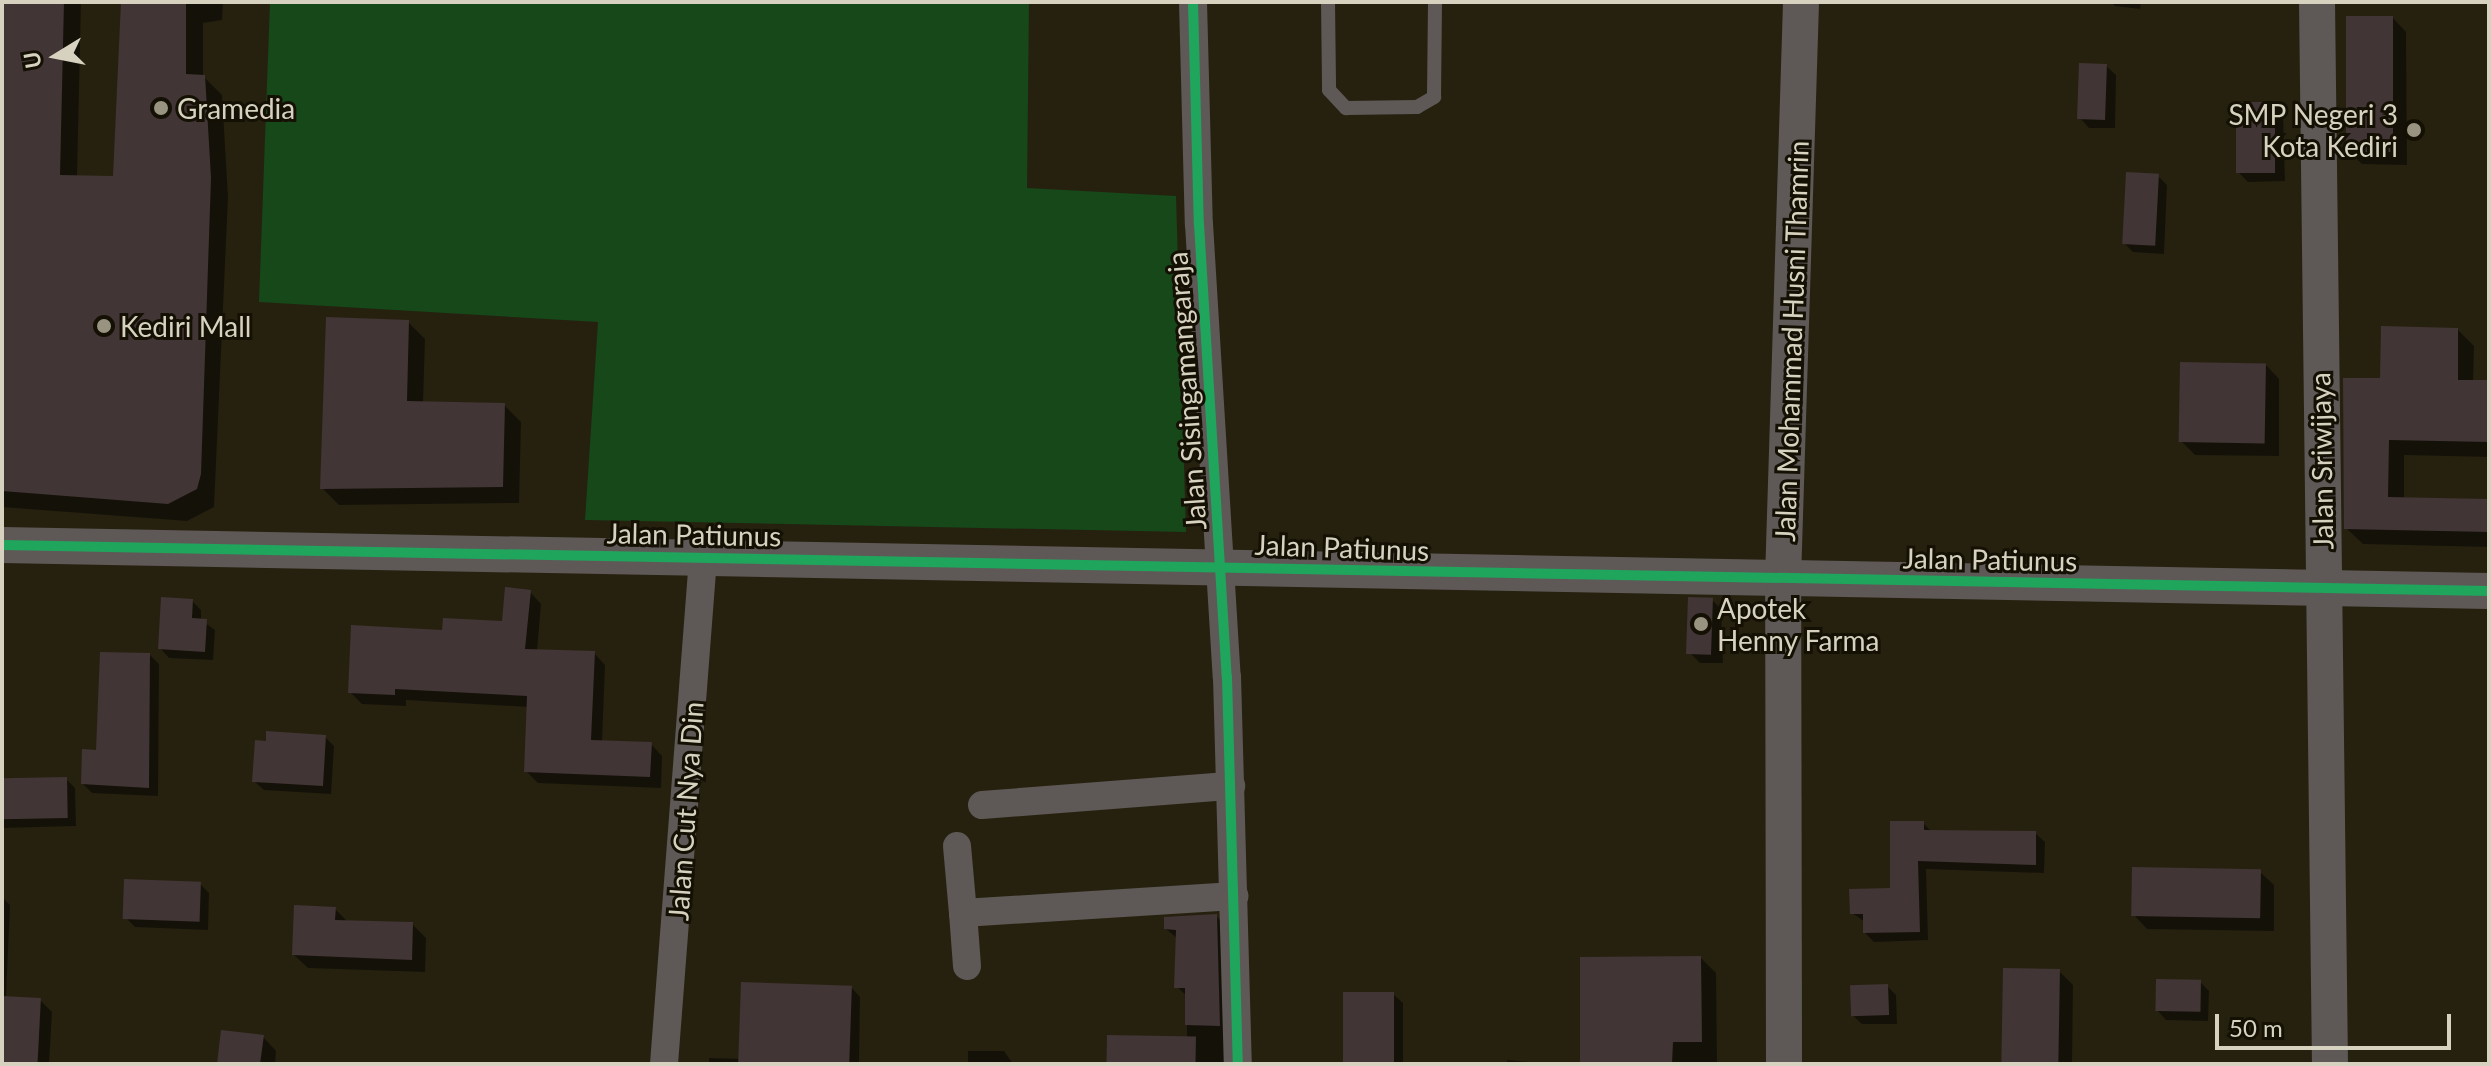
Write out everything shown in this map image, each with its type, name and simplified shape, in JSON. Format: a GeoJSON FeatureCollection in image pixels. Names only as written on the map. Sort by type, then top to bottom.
{"type":"FeatureCollection","features":[{"type":"Feature","properties":{"kind":"street","name":"Jalan Sisingamangaraja"},"geometry":{"type":"LineString","coordinates":[[1193,2],[1199,224],[1221,567],[1231,786],[1238,1064]]}},
{"type":"Feature","properties":{"kind":"street","name":"Jalan Mohammad Husni Thamrin"},"geometry":{"type":"LineString","coordinates":[[1784,1064],[1783,579],[1801,2]]}},
{"type":"Feature","properties":{"kind":"street","name":"Jalan Sriwijaya"},"geometry":{"type":"LineString","coordinates":[[2317,2],[2330,1064]]}},
{"type":"Feature","properties":{"kind":"street","name":"Jalan Patiunus"},"geometry":{"type":"LineString","coordinates":[[2,545],[2489,591]]}},
{"type":"Feature","properties":{"kind":"street","name":"Jalan Cut Nya Din"},"geometry":{"type":"LineString","coordinates":[[664,1064],[703,558]]}},
{"type":"Feature","properties":{"kind":"street"},"geometry":{"type":"LineString","coordinates":[[982,805],[1231,786]]}},
{"type":"Feature","properties":{"kind":"street"},"geometry":{"type":"LineString","coordinates":[[957,846],[967,966]]}},
{"type":"Feature","properties":{"kind":"street"},"geometry":{"type":"LineString","coordinates":[[963,913],[1234,896]]}},
{"type":"Feature","properties":{"kind":"lane"},"geometry":{"type":"LineString","coordinates":[[1328,2],[1329,90],[1346,108],[1417,107],[1434,97],[1435,2]]}},
{"type":"Feature","properties":{"kind":"green space"},"geometry":{"type":"Polygon","coordinates":[[[270,2],[1029,2],[1027,188],[1176,196],[1186,532],[585,520],[598,322],[259,302],[270,2]]]}},
{"type":"Feature","properties":{"kind":"building","name":"Kediri Mall"},"geometry":{"type":"Polygon","coordinates":[[[2,2],[64,2],[60,175],[113,176],[121,2],[186,2],[186,74],[205,75],[211,178],[201,474],[197,489],[168,504],[2,491],[2,2]]]}},
{"type":"Feature","properties":{"kind":"building"},"geometry":{"type":"Polygon","coordinates":[[[2346,16],[2393,16],[2393,152],[2346,152],[2346,16]]]}},
{"type":"Feature","properties":{"kind":"building"},"geometry":{"type":"Polygon","coordinates":[[[2079,63],[2107,64],[2105,120],[2077,119],[2079,63]]]}},
{"type":"Feature","properties":{"kind":"building"},"geometry":{"type":"Polygon","coordinates":[[[2236,102],[2275,102],[2275,173],[2236,173],[2236,102]]]}},
{"type":"Feature","properties":{"kind":"building"},"geometry":{"type":"Polygon","coordinates":[[[2126,172],[2159,174],[2155,246],[2122,244],[2126,172]]]}},
{"type":"Feature","properties":{"kind":"building"},"geometry":{"type":"Polygon","coordinates":[[[326,317],[409,320],[407,401],[505,403],[503,487],[320,489],[326,317]]]}},
{"type":"Feature","properties":{"kind":"building"},"geometry":{"type":"Polygon","coordinates":[[[2381,326],[2458,328],[2458,380],[2489,380],[2489,442],[2389,440],[2388,497],[2489,499],[2489,532],[2344,529],[2343,378],[2380,378],[2381,326]]]}},
{"type":"Feature","properties":{"kind":"building"},"geometry":{"type":"Polygon","coordinates":[[[2180,362],[2266,364],[2265,443],[2179,442],[2180,362]]]}},
{"type":"Feature","properties":{"kind":"building"},"geometry":{"type":"Polygon","coordinates":[[[505,587],[531,590],[525,649],[595,651],[591,740],[652,742],[650,777],[524,772],[527,696],[395,689],[395,695],[348,693],[351,625],[442,630],[443,618],[502,621],[505,587]]]}},
{"type":"Feature","properties":{"kind":"building"},"geometry":{"type":"Polygon","coordinates":[[[161,597],[193,599],[192,618],[207,619],[205,652],[158,649],[161,597]]]}},
{"type":"Feature","properties":{"kind":"building","name":"Apotek Henny Farma"},"geometry":{"type":"Polygon","coordinates":[[[1688,597],[1713,598],[1711,655],[1686,654],[1688,597]]]}},
{"type":"Feature","properties":{"kind":"building"},"geometry":{"type":"Polygon","coordinates":[[[100,652],[150,653],[149,788],[81,784],[82,749],[96,750],[100,652]]]}},
{"type":"Feature","properties":{"kind":"building"},"geometry":{"type":"Polygon","coordinates":[[[266,731],[326,735],[323,786],[252,782],[255,740],[266,741],[266,731]]]}},
{"type":"Feature","properties":{"kind":"building"},"geometry":{"type":"Polygon","coordinates":[[[67,777],[68,818],[3,819],[2,778],[67,777]]]}},
{"type":"Feature","properties":{"kind":"building"},"geometry":{"type":"Polygon","coordinates":[[[1890,821],[1924,821],[1924,830],[2036,831],[2036,865],[1918,861],[1920,932],[1863,933],[1863,914],[1850,914],[1849,889],[1890,888],[1890,821]]]}},
{"type":"Feature","properties":{"kind":"building"},"geometry":{"type":"Polygon","coordinates":[[[2132,867],[2261,869],[2260,918],[2131,916],[2132,867]]]}},
{"type":"Feature","properties":{"kind":"building"},"geometry":{"type":"Polygon","coordinates":[[[124,879],[201,882],[200,922],[123,919],[124,879]]]}},
{"type":"Feature","properties":{"kind":"building"},"geometry":{"type":"Polygon","coordinates":[[[294,905],[336,907],[335,920],[413,922],[412,960],[292,955],[294,905]]]}},
{"type":"Feature","properties":{"kind":"building"},"geometry":{"type":"Polygon","coordinates":[[[1217,914],[1220,1026],[1185,1025],[1185,988],[1174,988],[1176,930],[1164,929],[1164,917],[1217,914]]]}},
{"type":"Feature","properties":{"kind":"building"},"geometry":{"type":"Polygon","coordinates":[[[1701,956],[1702,1042],[1673,1042],[1672,1064],[1580,1064],[1580,957],[1701,956]]]}},
{"type":"Feature","properties":{"kind":"building"},"geometry":{"type":"Polygon","coordinates":[[[2003,968],[2060,969],[2058,1064],[2001,1064],[2003,968]]]}},
{"type":"Feature","properties":{"kind":"building"},"geometry":{"type":"Polygon","coordinates":[[[2156,979],[2201,980],[2200,1012],[2155,1011],[2156,979]]]}},
{"type":"Feature","properties":{"kind":"building"},"geometry":{"type":"Polygon","coordinates":[[[741,982],[852,986],[849,1064],[738,1064],[741,982]]]}},
{"type":"Feature","properties":{"kind":"building"},"geometry":{"type":"Polygon","coordinates":[[[1888,984],[1889,1015],[1851,1016],[1850,985],[1888,984]]]}},
{"type":"Feature","properties":{"kind":"building"},"geometry":{"type":"Polygon","coordinates":[[[1343,992],[1394,992],[1394,1063],[1343,1063],[1343,992]]]}},
{"type":"Feature","properties":{"kind":"building"},"geometry":{"type":"Polygon","coordinates":[[[2,996],[41,998],[37,1064],[2,1064],[2,996]]]}},
{"type":"Feature","properties":{"kind":"building"},"geometry":{"type":"Polygon","coordinates":[[[221,1030],[264,1035],[260,1064],[217,1064],[221,1030]]]}},
{"type":"Feature","properties":{"kind":"building"},"geometry":{"type":"Polygon","coordinates":[[[1107,1035],[1196,1037],[1196,1064],[1107,1062],[1107,1035]]]}},
{"type":"Feature","properties":{"kind":"cycle path"},"geometry":{"type":"LineString","coordinates":[[1193,2],[1199,224],[1227,677],[1238,1064]]}},
{"type":"Feature","properties":{"kind":"cycle path"},"geometry":{"type":"LineString","coordinates":[[2,545],[2489,591]]}},
{"type":"Feature","properties":{"kind":"place","name":"Gramedia"},"geometry":{"type":"Point","coordinates":[161,108]}},
{"type":"Feature","properties":{"kind":"place","name":"SMP Negeri 3 Kota Kediri"},"geometry":{"type":"Point","coordinates":[2414,130]}},
{"type":"Feature","properties":{"kind":"place","name":"Kediri Mall"},"geometry":{"type":"Point","coordinates":[104,326]}},
{"type":"Feature","properties":{"kind":"place","name":"Apotek Henny Farma"},"geometry":{"type":"Point","coordinates":[1701,624]}}]}
